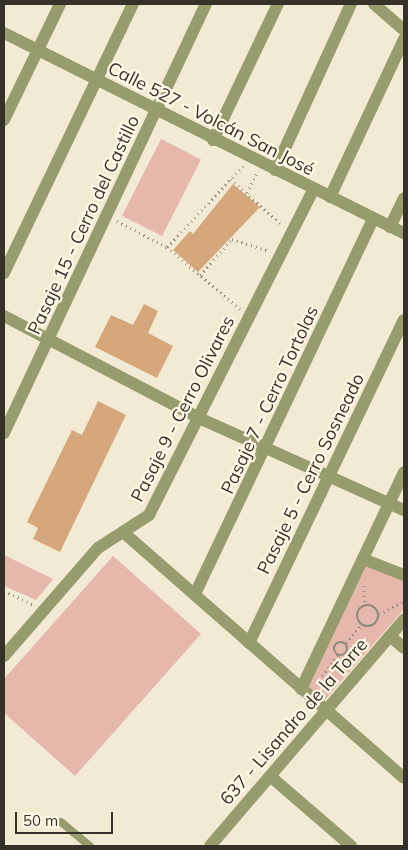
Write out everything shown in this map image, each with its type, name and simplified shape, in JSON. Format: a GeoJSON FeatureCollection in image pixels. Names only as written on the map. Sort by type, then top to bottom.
{"type":"FeatureCollection","features":[{"type":"Feature","properties":{"kind":"street"},"geometry":{"type":"LineString","coordinates":[[4,120],[60,4]]}},
{"type":"Feature","properties":{"kind":"street"},"geometry":{"type":"LineString","coordinates":[[4,273],[132,4]]}},
{"type":"Feature","properties":{"kind":"street","name":"Pasaje 15 - Cerro del Castillo"},"geometry":{"type":"LineString","coordinates":[[4,433],[49,341],[115,217],[153,124],[155,111],[206,4]]}},
{"type":"Feature","properties":{"kind":"street"},"geometry":{"type":"LineString","coordinates":[[213,140],[278,4]]}},
{"type":"Feature","properties":{"kind":"street"},"geometry":{"type":"LineString","coordinates":[[259,167],[351,4]]}},
{"type":"Feature","properties":{"kind":"street"},"geometry":{"type":"LineString","coordinates":[[374,4],[404,30]]}},
{"type":"Feature","properties":{"kind":"street","name":"Calle 527 - Volcán San José"},"geometry":{"type":"LineString","coordinates":[[4,34],[213,140],[259,167],[330,197],[373,220],[404,233]]}},
{"type":"Feature","properties":{"kind":"street"},"geometry":{"type":"LineString","coordinates":[[330,197],[404,39]]}},
{"type":"Feature","properties":{"kind":"street","name":"Pasaje 9 - Cerro Olivares"},"geometry":{"type":"LineString","coordinates":[[4,656],[98,548],[149,515],[199,418],[243,316],[275,254],[284,231],[313,190]]}},
{"type":"Feature","properties":{"kind":"street"},"geometry":{"type":"LineString","coordinates":[[390,227],[404,198]]}},
{"type":"Feature","properties":{"kind":"street","name":"Pasaje 7 - Cerro Tortolas"},"geometry":{"type":"LineString","coordinates":[[195,594],[267,449],[373,220]]}},
{"type":"Feature","properties":{"kind":"street"},"geometry":{"type":"LineString","coordinates":[[4,316],[199,418],[404,510]]}},
{"type":"Feature","properties":{"kind":"street","name":"Pasaje 5 - Cerro Sosneado"},"geometry":{"type":"LineString","coordinates":[[249,643],[331,476],[404,320]]}},
{"type":"Feature","properties":{"kind":"street"},"geometry":{"type":"LineString","coordinates":[[301,689],[404,472]]}},
{"type":"Feature","properties":{"kind":"street"},"geometry":{"type":"LineString","coordinates":[[123,532],[404,778]]}},
{"type":"Feature","properties":{"kind":"street"},"geometry":{"type":"LineString","coordinates":[[363,559],[404,575]]}},
{"type":"Feature","properties":{"kind":"street","name":"637 - Lisandro de la Torre"},"geometry":{"type":"LineString","coordinates":[[210,846],[404,620]]}},
{"type":"Feature","properties":{"kind":"street"},"geometry":{"type":"LineString","coordinates":[[390,636],[404,648]]}},
{"type":"Feature","properties":{"kind":"street"},"geometry":{"type":"LineString","coordinates":[[270,776],[350,846]]}},
{"type":"Feature","properties":{"kind":"lane"},"geometry":{"type":"LineString","coordinates":[[61,822],[90,846]]}},
{"type":"Feature","properties":{"kind":"path"},"geometry":{"type":"LineString","coordinates":[[236,161],[259,167]]}},
{"type":"Feature","properties":{"kind":"path"},"geometry":{"type":"LineString","coordinates":[[167,247],[231,179],[259,167]]}},
{"type":"Feature","properties":{"kind":"path"},"geometry":{"type":"LineString","coordinates":[[247,193],[259,167]]}},
{"type":"Feature","properties":{"kind":"path"},"geometry":{"type":"LineString","coordinates":[[231,179],[284,231]]}},
{"type":"Feature","properties":{"kind":"path"},"geometry":{"type":"LineString","coordinates":[[115,217],[167,247],[243,316]]}},
{"type":"Feature","properties":{"kind":"path"},"geometry":{"type":"LineString","coordinates":[[284,231],[286,218]]}},
{"type":"Feature","properties":{"kind":"path"},"geometry":{"type":"LineString","coordinates":[[200,275],[232,239],[275,254]]}},
{"type":"Feature","properties":{"kind":"path"},"geometry":{"type":"LineString","coordinates":[[274,243],[275,254]]}},
{"type":"Feature","properties":{"kind":"path"},"geometry":{"type":"LineString","coordinates":[[266,260],[275,254]]}},
{"type":"Feature","properties":{"kind":"path"},"geometry":{"type":"LineString","coordinates":[[243,316],[246,302]]}},
{"type":"Feature","properties":{"kind":"path"},"geometry":{"type":"LineString","coordinates":[[4,591],[44,609]]}},
{"type":"Feature","properties":{"kind":"path"},"geometry":{"type":"LineString","coordinates":[[346,644],[347,654],[338,656],[335,646],[346,644],[362,626],[376,624],[379,614],[404,601]]}},
{"type":"Feature","properties":{"kind":"path"},"geometry":{"type":"LineString","coordinates":[[362,626],[356,616],[361,607],[372,605],[379,614]]}},
{"type":"Feature","properties":{"kind":"shaded area"},"geometry":{"type":"Polygon","coordinates":[[[161,139],[201,159],[162,236],[122,216],[161,139]]]}},
{"type":"Feature","properties":{"kind":"shaded area"},"geometry":{"type":"Polygon","coordinates":[[[4,555],[53,579],[36,600],[4,586],[4,555]]]}},
{"type":"Feature","properties":{"kind":"shaded area"},"geometry":{"type":"Polygon","coordinates":[[[113,556],[201,634],[75,776],[4,713],[4,679],[113,556]]]}},
{"type":"Feature","properties":{"kind":"shaded area"},"geometry":{"type":"Polygon","coordinates":[[[367,564],[404,579],[404,609],[324,701],[307,685],[367,564]]]}},
{"type":"Feature","properties":{"kind":"building"},"geometry":{"type":"Polygon","coordinates":[[[233,184],[260,207],[198,272],[173,250],[190,231],[193,234],[233,184]]]}},
{"type":"Feature","properties":{"kind":"building"},"geometry":{"type":"Polygon","coordinates":[[[144,304],[158,311],[148,333],[173,346],[157,378],[95,347],[111,315],[133,325],[144,304]]]}},
{"type":"Feature","properties":{"kind":"building"},"geometry":{"type":"Polygon","coordinates":[[[98,401],[126,415],[60,552],[33,539],[38,528],[27,522],[72,430],[82,435],[98,401]]]}}]}
